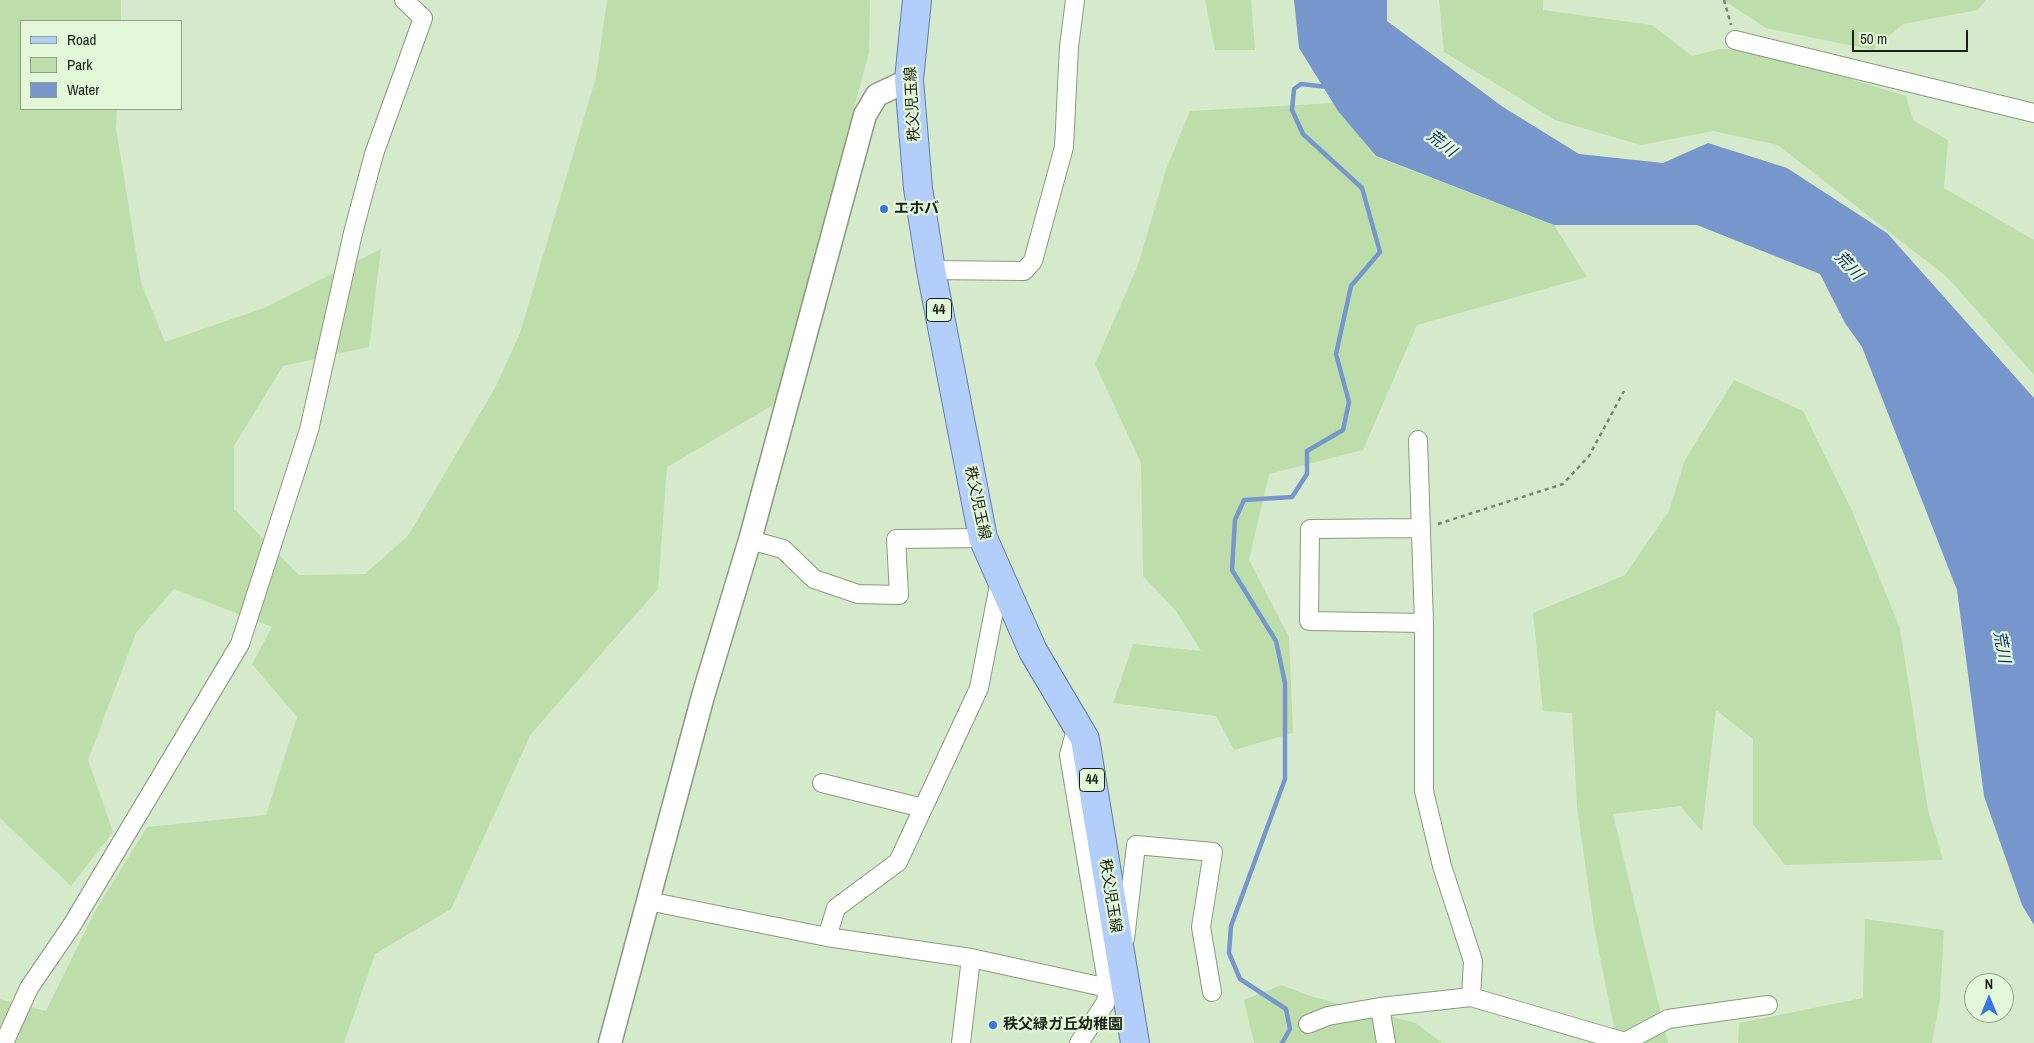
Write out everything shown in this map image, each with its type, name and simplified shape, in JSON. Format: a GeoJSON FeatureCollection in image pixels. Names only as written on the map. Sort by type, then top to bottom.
{"type":"FeatureCollection","features":[{"type":"Feature","properties":{"kind":"main road","name":"秩父児玉線"},"geometry":{"type":"LineString","coordinates":[[917,0],[910,80],[918,188],[931,270],[983,538],[1033,651],[1086,739],[1135,1043]]}},
{"type":"Feature","properties":{"kind":"street"},"geometry":{"type":"LineString","coordinates":[[4,1043],[29,988],[72,925],[240,644],[309,430],[353,233],[374,154],[423,18],[404,0]]}},
{"type":"Feature","properties":{"kind":"street"},"geometry":{"type":"LineString","coordinates":[[931,270],[1024,271],[1033,261],[1064,147],[1069,47],[1075,0]]}},
{"type":"Feature","properties":{"kind":"street"},"geometry":{"type":"LineString","coordinates":[[1735,40],[2034,113]]}},
{"type":"Feature","properties":{"kind":"street"},"geometry":{"type":"LineString","coordinates":[[610,1043],[703,696],[750,540],[865,115],[877,95],[910,80]]}},
{"type":"Feature","properties":{"kind":"street"},"geometry":{"type":"LineString","coordinates":[[1418,440],[1424,623],[1424,791],[1442,866],[1473,961],[1471,997]]}},
{"type":"Feature","properties":{"kind":"street"},"geometry":{"type":"LineString","coordinates":[[1420,528],[1310,529],[1309,621],[1424,623]]}},
{"type":"Feature","properties":{"kind":"street"},"geometry":{"type":"LineString","coordinates":[[750,540],[783,549],[814,579],[858,594],[899,595],[896,539],[983,538]]}},
{"type":"Feature","properties":{"kind":"street"},"geometry":{"type":"LineString","coordinates":[[827,937],[836,908],[898,862],[979,688],[1000,580]]}},
{"type":"Feature","properties":{"kind":"street"},"geometry":{"type":"LineString","coordinates":[[1077,726],[1069,755],[1108,988],[1106,1002],[1079,1043]]}},
{"type":"Feature","properties":{"kind":"street"},"geometry":{"type":"LineString","coordinates":[[822,783],[923,808]]}},
{"type":"Feature","properties":{"kind":"street"},"geometry":{"type":"LineString","coordinates":[[1122,965],[1136,846],[1213,852],[1201,927],[1212,992]]}},
{"type":"Feature","properties":{"kind":"street"},"geometry":{"type":"LineString","coordinates":[[648,901],[827,937],[971,958],[1108,988]]}},
{"type":"Feature","properties":{"kind":"street"},"geometry":{"type":"LineString","coordinates":[[961,1043],[971,958]]}},
{"type":"Feature","properties":{"kind":"street"},"geometry":{"type":"LineString","coordinates":[[1308,1024],[1328,1016],[1380,1007],[1471,997],[1625,1042],[1668,1019],[1768,1005]]}},
{"type":"Feature","properties":{"kind":"street"},"geometry":{"type":"LineString","coordinates":[[1380,1007],[1386,1043]]}},
{"type":"Feature","properties":{"kind":"path"},"geometry":{"type":"LineString","coordinates":[[1724,0],[1735,40]]}},
{"type":"Feature","properties":{"kind":"path"},"geometry":{"type":"LineString","coordinates":[[1422,549],[1434,526],[1563,484],[1589,456],[1624,392]]}},
{"type":"Feature","properties":{"kind":"green space"},"geometry":{"type":"Polygon","coordinates":[[[0,0],[121,0],[121,20],[20,20],[20,110],[117,110],[116,128],[141,283],[165,342],[264,308],[381,249],[369,347],[283,366],[234,446],[234,509],[299,575],[365,574],[408,536],[495,388],[520,333],[596,77],[607,0],[870,0],[869,52],[775,404],[667,467],[658,589],[531,734],[451,909],[375,954],[344,1043],[0,1043],[0,999],[46,1011],[94,913],[147,827],[266,815],[297,717],[252,664],[272,627],[174,589],[136,633],[88,760],[113,832],[71,886],[0,818],[0,0]]]}},
{"type":"Feature","properties":{"kind":"green space"},"geometry":{"type":"Polygon","coordinates":[[[1205,0],[1251,0],[1255,50],[1215,50],[1205,0]]]}},
{"type":"Feature","properties":{"kind":"green space"},"geometry":{"type":"Polygon","coordinates":[[[1439,0],[1543,0],[1543,10],[1652,25],[1692,56],[1720,49],[1755,50],[1906,96],[1913,120],[1948,140],[1944,188],[2034,240],[2034,375],[1948,278],[1778,145],[1713,131],[1641,145],[1555,120],[1444,52],[1439,0]]]}},
{"type":"Feature","properties":{"kind":"green space"},"geometry":{"type":"Polygon","coordinates":[[[1723,0],[1986,0],[1978,10],[1903,24],[1873,50],[1766,28],[1723,0]]]}},
{"type":"Feature","properties":{"kind":"green space"},"geometry":{"type":"Polygon","coordinates":[[[1333,103],[1376,157],[1554,225],[1587,277],[1417,325],[1363,450],[1269,474],[1249,560],[1289,637],[1293,733],[1234,750],[1216,716],[1113,703],[1133,644],[1201,651],[1176,611],[1143,576],[1141,463],[1095,364],[1138,265],[1166,170],[1190,111],[1333,103]]]}},
{"type":"Feature","properties":{"kind":"green space"},"geometry":{"type":"Polygon","coordinates":[[[1734,380],[1803,411],[1852,511],[1900,628],[1928,810],[1943,860],[1785,865],[1753,824],[1753,739],[1716,710],[1702,831],[1680,806],[1613,814],[1668,1043],[1617,1043],[1594,926],[1577,807],[1572,713],[1543,711],[1533,613],[1625,575],[1669,511],[1685,460],[1734,380]]]}},
{"type":"Feature","properties":{"kind":"green space"},"geometry":{"type":"Polygon","coordinates":[[[1865,919],[1944,930],[1940,999],[1932,1043],[1738,1043],[1739,1023],[1863,998],[1865,919]]]}},
{"type":"Feature","properties":{"kind":"green space"},"geometry":{"type":"Polygon","coordinates":[[[1281,985],[1313,997],[1416,1023],[1442,1043],[1254,1043],[1244,1000],[1281,985]]]}},
{"type":"Feature","properties":{"kind":"water","name":"荒川"},"geometry":{"type":"Polygon","coordinates":[[[1294,0],[1387,0],[1387,21],[1503,107],[1579,154],[1663,163],[1708,143],[1787,168],[1887,233],[2034,398],[2034,925],[2022,905],[1984,796],[1957,590],[1862,347],[1845,323],[1820,274],[1697,225],[1554,225],[1376,156],[1338,111],[1299,48],[1294,0]]]}},
{"type":"Feature","properties":{"kind":"waterway"},"geometry":{"type":"LineString","coordinates":[[1282,1043],[1290,1029],[1286,1009],[1240,979],[1229,953],[1231,926],[1285,779],[1285,683],[1276,641],[1232,570],[1235,520],[1244,500],[1292,497],[1307,474],[1307,451],[1343,430],[1349,402],[1336,354],[1351,286],[1380,252],[1362,188],[1303,134],[1292,110],[1294,89],[1301,84],[1328,87]]}},
{"type":"Feature","properties":{"kind":"place","name":"エホバ"},"geometry":{"type":"Point","coordinates":[884,209]}},
{"type":"Feature","properties":{"kind":"place","name":"秩父緑ガ丘幼稚園"},"geometry":{"type":"Point","coordinates":[993,1025]}}]}
